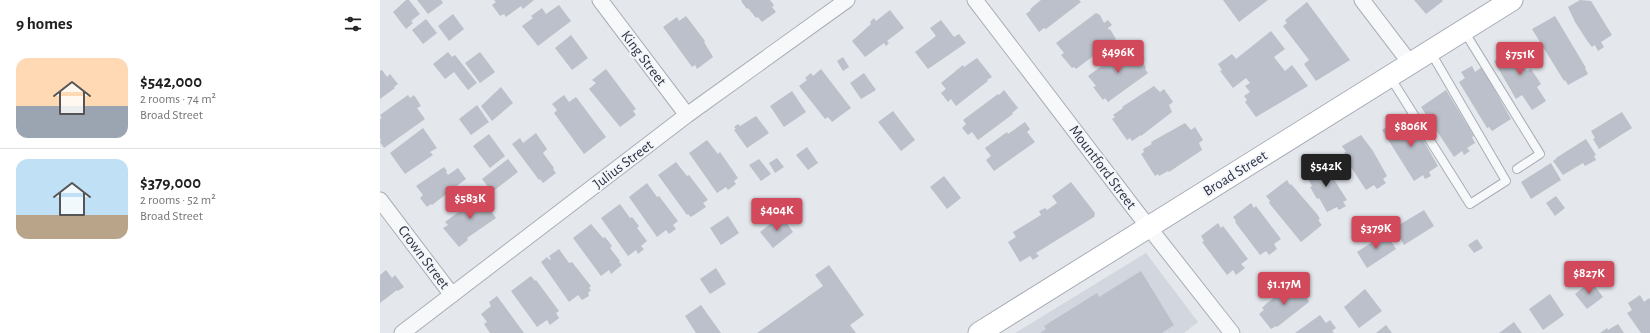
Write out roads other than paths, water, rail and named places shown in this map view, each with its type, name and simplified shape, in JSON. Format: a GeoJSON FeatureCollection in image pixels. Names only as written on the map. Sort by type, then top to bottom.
{"type":"FeatureCollection","features":[{"type":"Feature","properties":{"kind":"main road","name":"Broad Street"},"geometry":{"type":"LineString","coordinates":[[979,333],[1512,0]]}},
{"type":"Feature","properties":{"kind":"street","name":"King Street"},"geometry":{"type":"LineString","coordinates":[[600,0],[687,115]]}},
{"type":"Feature","properties":{"kind":"street","name":"Julius Street"},"geometry":{"type":"LineString","coordinates":[[402,333],[687,115],[847,0]]}},
{"type":"Feature","properties":{"kind":"street","name":"Mountford Street"},"geometry":{"type":"LineString","coordinates":[[975,0],[1149,228],[1232,333]]}},
{"type":"Feature","properties":{"kind":"street"},"geometry":{"type":"LineString","coordinates":[[1362,0],[1410,63]]}},
{"type":"Feature","properties":{"kind":"street","name":"Crown Street"},"geometry":{"type":"LineString","coordinates":[[380,200],[452,295]]}},
{"type":"Feature","properties":{"kind":"lane"},"geometry":{"type":"LineString","coordinates":[[1463,30],[1540,154],[1517,169]]}},
{"type":"Feature","properties":{"kind":"lane"},"geometry":{"type":"LineString","coordinates":[[1390,76],[1470,204],[1506,182],[1429,51]]}}]}
